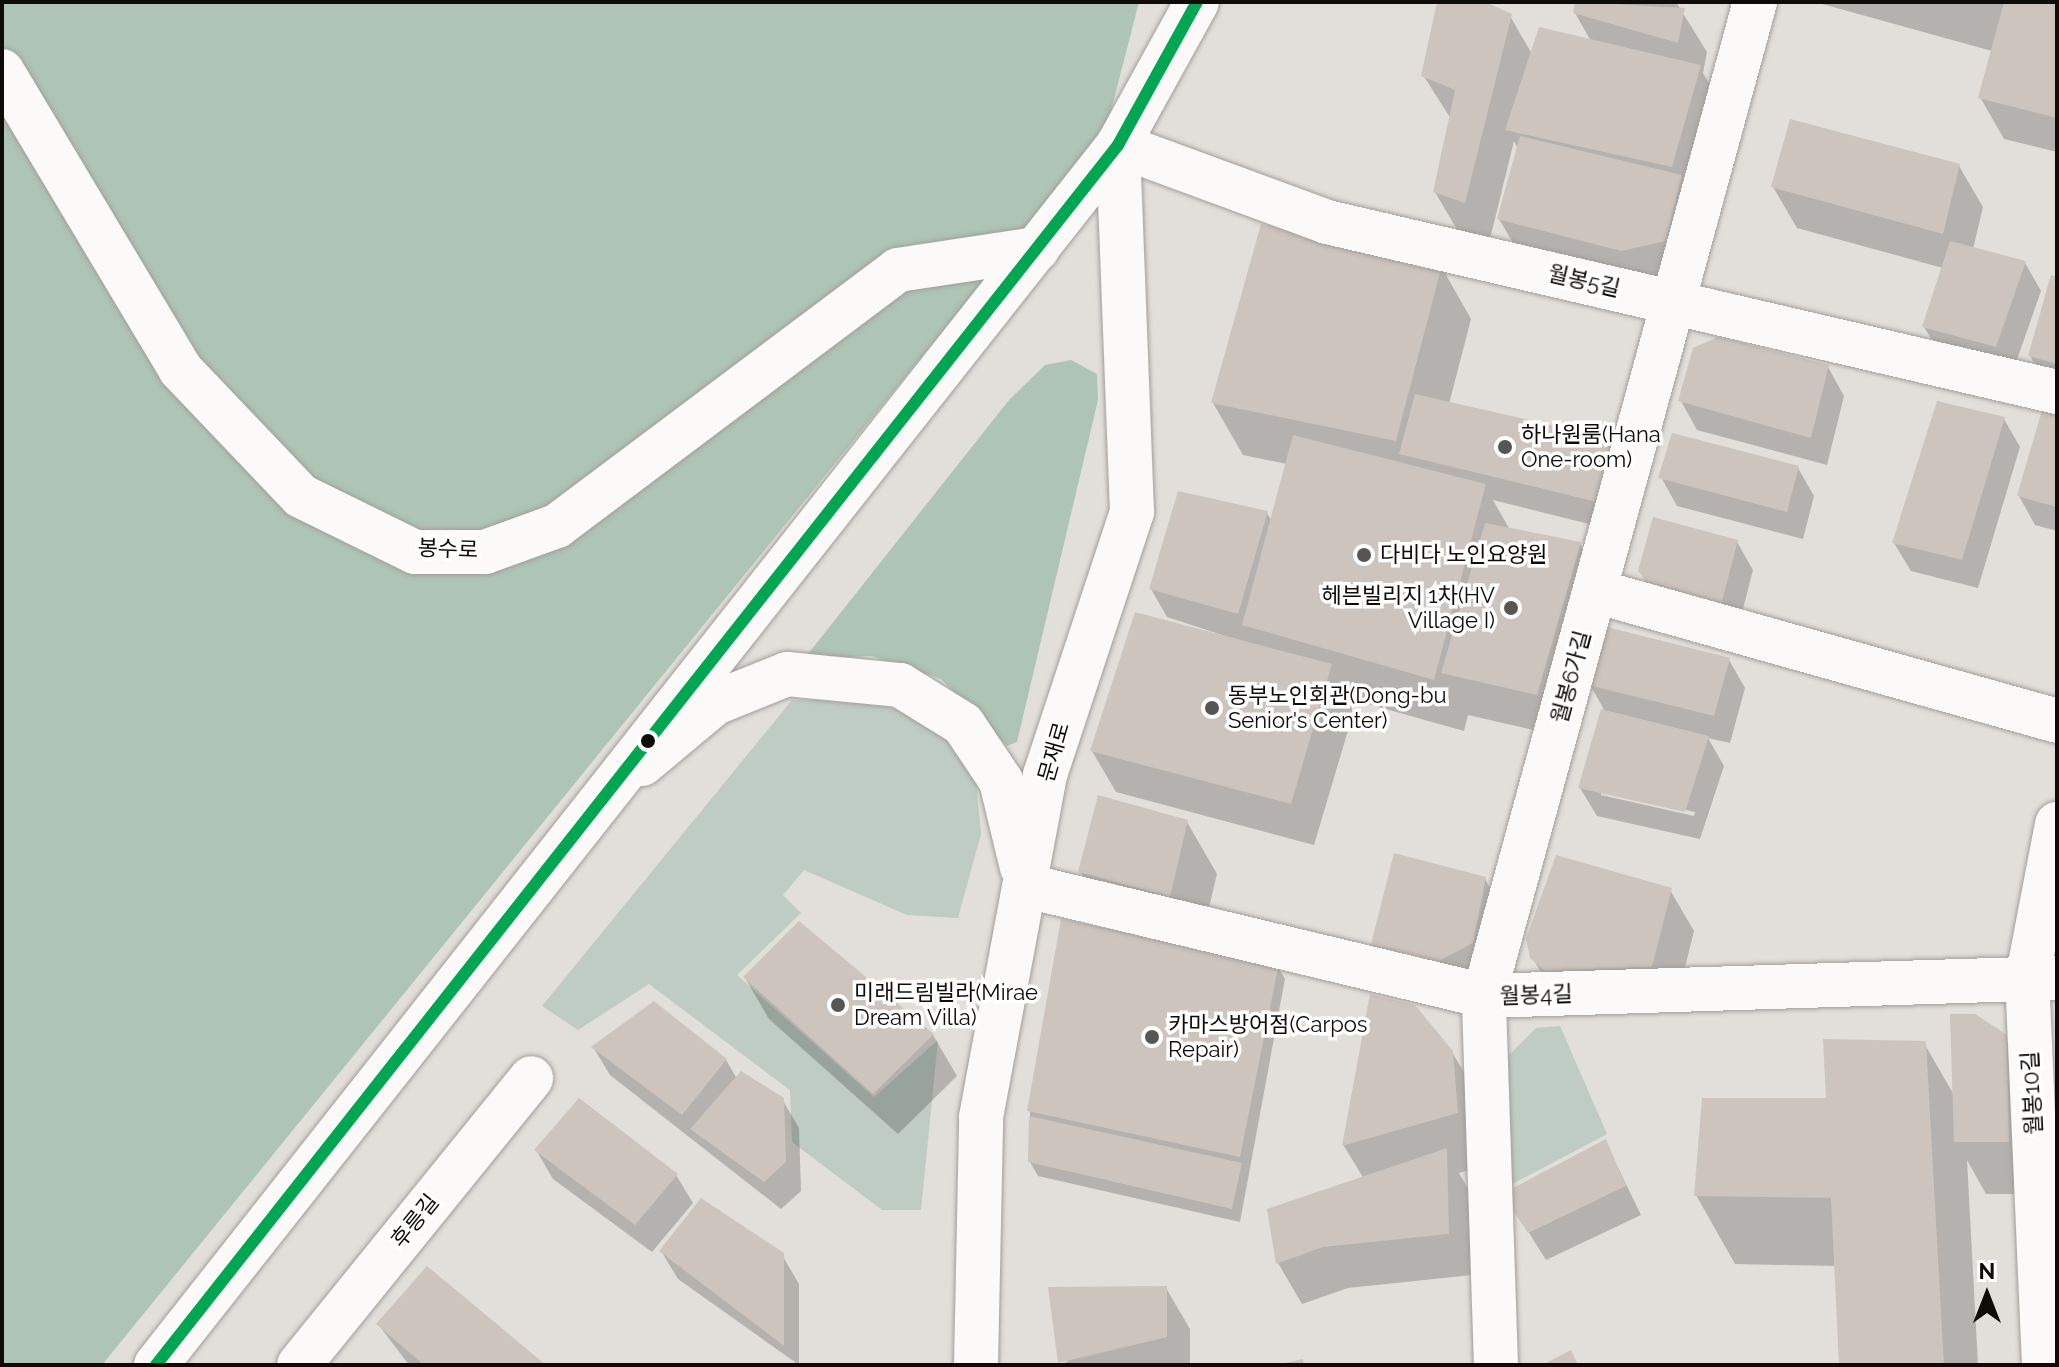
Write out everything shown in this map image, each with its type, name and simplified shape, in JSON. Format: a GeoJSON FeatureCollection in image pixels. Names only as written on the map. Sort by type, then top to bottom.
{"type":"FeatureCollection","features":[{"type":"Feature","properties":{"kind":"street"},"geometry":{"type":"LineString","coordinates":[[156,1365],[1118,145],[1197,2]]}},
{"type":"Feature","properties":{"kind":"street","name":"월봉6가길"},"geometry":{"type":"LineString","coordinates":[[1496,1365],[1484,996],[1755,2]]}},
{"type":"Feature","properties":{"kind":"street","name":"봉수로"},"geometry":{"type":"LineString","coordinates":[[2,71],[180,369],[301,496],[415,552],[485,552],[557,526],[898,270],[1037,249]]}},
{"type":"Feature","properties":{"kind":"street","name":"월봉5길"},"geometry":{"type":"LineString","coordinates":[[1118,145],[1327,222],[2057,392]]}},
{"type":"Feature","properties":{"kind":"street","name":"문재로"},"geometry":{"type":"LineString","coordinates":[[976,1365],[981,1117],[1027,886],[1045,775],[1132,512],[1118,145]]}},
{"type":"Feature","properties":{"kind":"street"},"geometry":{"type":"LineString","coordinates":[[1595,591],[2057,721]]}},
{"type":"Feature","properties":{"kind":"street"},"geometry":{"type":"LineString","coordinates":[[609,791],[715,703],[787,674],[900,685],[963,724],[1001,781],[1027,886]]}},
{"type":"Feature","properties":{"kind":"street","name":"월봉10길"},"geometry":{"type":"LineString","coordinates":[[2044,1365],[2042,979],[2057,824]]}},
{"type":"Feature","properties":{"kind":"street","name":"월봉4길"},"geometry":{"type":"LineString","coordinates":[[1027,886],[1484,996],[2042,979]]}},
{"type":"Feature","properties":{"kind":"street","name":"후릉길"},"geometry":{"type":"LineString","coordinates":[[299,1365],[531,1078]]}},
{"type":"Feature","properties":{"kind":"shaded area"},"geometry":{"type":"Polygon","coordinates":[[[792,700],[871,700],[946,730],[975,768],[981,834],[958,918],[907,915],[804,870],[783,895],[801,913],[737,975],[874,1097],[938,1040],[921,1210],[882,1210],[792,1142],[790,1090],[649,984],[578,1030],[542,1006],[792,700]]]}},
{"type":"Feature","properties":{"kind":"shaded area"},"geometry":{"type":"Polygon","coordinates":[[[1560,1026],[1607,1134],[1503,1189],[1508,1056],[1536,1028],[1560,1026]]]}},
{"type":"Feature","properties":{"kind":"green space"},"geometry":{"type":"Polygon","coordinates":[[[2,2],[1139,2],[1106,130],[102,1365],[2,1365],[2,2]]]}},
{"type":"Feature","properties":{"kind":"green space"},"geometry":{"type":"Polygon","coordinates":[[[1071,360],[1097,374],[1098,400],[1017,742],[1007,746],[941,679],[871,656],[804,659],[1009,400],[1045,365],[1071,360]]]}},
{"type":"Feature","properties":{"kind":"building"},"geometry":{"type":"Polygon","coordinates":[[[1437,2],[1485,2],[1512,14],[1465,203],[1433,192],[1455,90],[1421,76],[1437,2]]]}},
{"type":"Feature","properties":{"kind":"building"},"geometry":{"type":"Polygon","coordinates":[[[1575,2],[1685,8],[1678,43],[1573,13],[1575,2]]]}},
{"type":"Feature","properties":{"kind":"building"},"geometry":{"type":"Polygon","coordinates":[[[2004,2],[2057,2],[2057,118],[1978,98],[2004,2]]]}},
{"type":"Feature","properties":{"kind":"building"},"geometry":{"type":"Polygon","coordinates":[[[1539,27],[1701,65],[1672,167],[1505,130],[1539,27]]]}},
{"type":"Feature","properties":{"kind":"building"},"geometry":{"type":"Polygon","coordinates":[[[1790,119],[1960,164],[1943,234],[1771,187],[1790,119]]]}},
{"type":"Feature","properties":{"kind":"building"},"geometry":{"type":"Polygon","coordinates":[[[1520,136],[1682,175],[1666,241],[1621,251],[1497,219],[1520,136]]]}},
{"type":"Feature","properties":{"kind":"building"},"geometry":{"type":"Polygon","coordinates":[[[1261,224],[1442,265],[1396,441],[1211,403],[1261,224]]]}},
{"type":"Feature","properties":{"kind":"building"},"geometry":{"type":"Polygon","coordinates":[[[1950,241],[2026,261],[1996,347],[1922,327],[1950,241]]]}},
{"type":"Feature","properties":{"kind":"building"},"geometry":{"type":"Polygon","coordinates":[[[2051,275],[2057,277],[2057,364],[2028,356],[2051,275]]]}},
{"type":"Feature","properties":{"kind":"building"},"geometry":{"type":"Polygon","coordinates":[[[1718,337],[1829,365],[1811,438],[1678,401],[1693,348],[1718,337]]]}},
{"type":"Feature","properties":{"kind":"building","name":"하나원룸(Hana One-room)"},"geometry":{"type":"Polygon","coordinates":[[[1415,394],[1612,439],[1597,502],[1399,454],[1415,394]]]}},
{"type":"Feature","properties":{"kind":"building"},"geometry":{"type":"Polygon","coordinates":[[[1937,401],[2005,417],[1962,560],[1892,543],[1937,401]]]}},
{"type":"Feature","properties":{"kind":"building"},"geometry":{"type":"Polygon","coordinates":[[[2042,410],[2057,413],[2057,507],[2017,496],[2042,410]]]}},
{"type":"Feature","properties":{"kind":"building"},"geometry":{"type":"Polygon","coordinates":[[[1672,433],[1799,466],[1787,512],[1658,478],[1672,433]]]}},
{"type":"Feature","properties":{"kind":"building","name":"다비다 노인요양원"},"geometry":{"type":"Polygon","coordinates":[[[1293,435],[1486,484],[1434,680],[1242,625],[1293,435]]]}},
{"type":"Feature","properties":{"kind":"building"},"geometry":{"type":"Polygon","coordinates":[[[1178,491],[1268,511],[1238,614],[1149,589],[1178,491]]]}},
{"type":"Feature","properties":{"kind":"building"},"geometry":{"type":"Polygon","coordinates":[[[1653,517],[1738,540],[1719,613],[1659,595],[1638,571],[1653,517]]]}},
{"type":"Feature","properties":{"kind":"building","name":"헤븐빌리지 1차(HV Village I)"},"geometry":{"type":"Polygon","coordinates":[[[1485,523],[1581,542],[1537,695],[1441,673],[1485,523]]]}},
{"type":"Feature","properties":{"kind":"building","name":"동부노인회관(Dong-bu Senior's Center)"},"geometry":{"type":"Polygon","coordinates":[[[1135,612],[1332,664],[1291,804],[1090,751],[1135,612]]]}},
{"type":"Feature","properties":{"kind":"building"},"geometry":{"type":"Polygon","coordinates":[[[1607,627],[1730,658],[1714,716],[1588,685],[1607,627]]]}},
{"type":"Feature","properties":{"kind":"building"},"geometry":{"type":"Polygon","coordinates":[[[1601,709],[1709,736],[1685,812],[1578,788],[1601,709]]]}},
{"type":"Feature","properties":{"kind":"building"},"geometry":{"type":"Polygon","coordinates":[[[1098,795],[1188,820],[1170,897],[1078,872],[1098,795]]]}},
{"type":"Feature","properties":{"kind":"building"},"geometry":{"type":"Polygon","coordinates":[[[1394,853],[1486,877],[1473,943],[1433,964],[1370,948],[1394,853]]]}},
{"type":"Feature","properties":{"kind":"building"},"geometry":{"type":"Polygon","coordinates":[[[1556,855],[1672,888],[1652,967],[1545,971],[1530,958],[1526,939],[1556,855]]]}},
{"type":"Feature","properties":{"kind":"building","name":"카마스방어점(Carpos Repair)"},"geometry":{"type":"Polygon","coordinates":[[[1061,919],[1279,963],[1240,1157],[1027,1111],[1061,919]]]}},
{"type":"Feature","properties":{"kind":"building","name":"미래드림빌라(Mirae Dream Villa)"},"geometry":{"type":"Polygon","coordinates":[[[799,921],[934,1034],[873,1094],[743,977],[799,921]]]}},
{"type":"Feature","properties":{"kind":"building"},"geometry":{"type":"Polygon","coordinates":[[[1370,994],[1415,1005],[1453,1051],[1458,1113],[1342,1146],[1370,994]]]}},
{"type":"Feature","properties":{"kind":"building"},"geometry":{"type":"Polygon","coordinates":[[[654,1001],[727,1059],[682,1115],[591,1047],[654,1001]]]}},
{"type":"Feature","properties":{"kind":"building"},"geometry":{"type":"Polygon","coordinates":[[[1950,1014],[1975,1014],[2007,1035],[2009,1142],[1954,1142],[1950,1014]]]}},
{"type":"Feature","properties":{"kind":"building"},"geometry":{"type":"Polygon","coordinates":[[[1823,1039],[1926,1041],[1944,1365],[1839,1365],[1831,1198],[1694,1196],[1702,1098],[1826,1098],[1823,1039]]]}},
{"type":"Feature","properties":{"kind":"building"},"geometry":{"type":"Polygon","coordinates":[[[741,1071],[784,1098],[786,1162],[764,1182],[690,1129],[741,1071]]]}},
{"type":"Feature","properties":{"kind":"building"},"geometry":{"type":"Polygon","coordinates":[[[579,1098],[678,1174],[635,1225],[534,1150],[579,1098]]]}},
{"type":"Feature","properties":{"kind":"building"},"geometry":{"type":"Polygon","coordinates":[[[1029,1116],[1242,1163],[1232,1209],[1028,1162],[1029,1116]]]}},
{"type":"Feature","properties":{"kind":"building"},"geometry":{"type":"Polygon","coordinates":[[[1606,1139],[1626,1186],[1528,1233],[1502,1194],[1606,1139]]]}},
{"type":"Feature","properties":{"kind":"building"},"geometry":{"type":"Polygon","coordinates":[[[1447,1148],[1449,1234],[1323,1247],[1276,1264],[1267,1209],[1447,1148]]]}},
{"type":"Feature","properties":{"kind":"building"},"geometry":{"type":"Polygon","coordinates":[[[701,1198],[784,1253],[784,1346],[659,1251],[701,1198]]]}},
{"type":"Feature","properties":{"kind":"building"},"geometry":{"type":"Polygon","coordinates":[[[427,1266],[546,1365],[424,1365],[376,1324],[427,1266]]]}},
{"type":"Feature","properties":{"kind":"building"},"geometry":{"type":"Polygon","coordinates":[[[1167,1286],[1167,1337],[1058,1363],[1048,1287],[1167,1286]]]}},
{"type":"Feature","properties":{"kind":"building"},"geometry":{"type":"Polygon","coordinates":[[[1571,1350],[1578,1365],[1542,1365],[1571,1350]]]}},
{"type":"Feature","properties":{"kind":"building"},"geometry":{"type":"Polygon","coordinates":[[[1303,1359],[1304,1365],[1280,1365],[1280,1364],[1303,1359]]]}},
{"type":"Feature","properties":{"kind":"transit line"},"geometry":{"type":"LineString","coordinates":[[156,1365],[1118,145],[1197,2]]}},
{"type":"Feature","properties":{"kind":"place","name":"하나원룸(Hana One-room)"},"geometry":{"type":"Point","coordinates":[1505,447]}},
{"type":"Feature","properties":{"kind":"place","name":"다비다 노인요양원"},"geometry":{"type":"Point","coordinates":[1364,555]}},
{"type":"Feature","properties":{"kind":"place","name":"헤븐빌리지 1차(HV Village I)"},"geometry":{"type":"Point","coordinates":[1511,608]}},
{"type":"Feature","properties":{"kind":"place","name":"동부노인회관(Dong-bu Senior's Center)"},"geometry":{"type":"Point","coordinates":[1212,708]}},
{"type":"Feature","properties":{"kind":"place","name":"미래드림빌라(Mirae Dream Villa)"},"geometry":{"type":"Point","coordinates":[838,1005]}},
{"type":"Feature","properties":{"kind":"place","name":"카마스방어점(Carpos Repair)"},"geometry":{"type":"Point","coordinates":[1152,1037]}}]}
